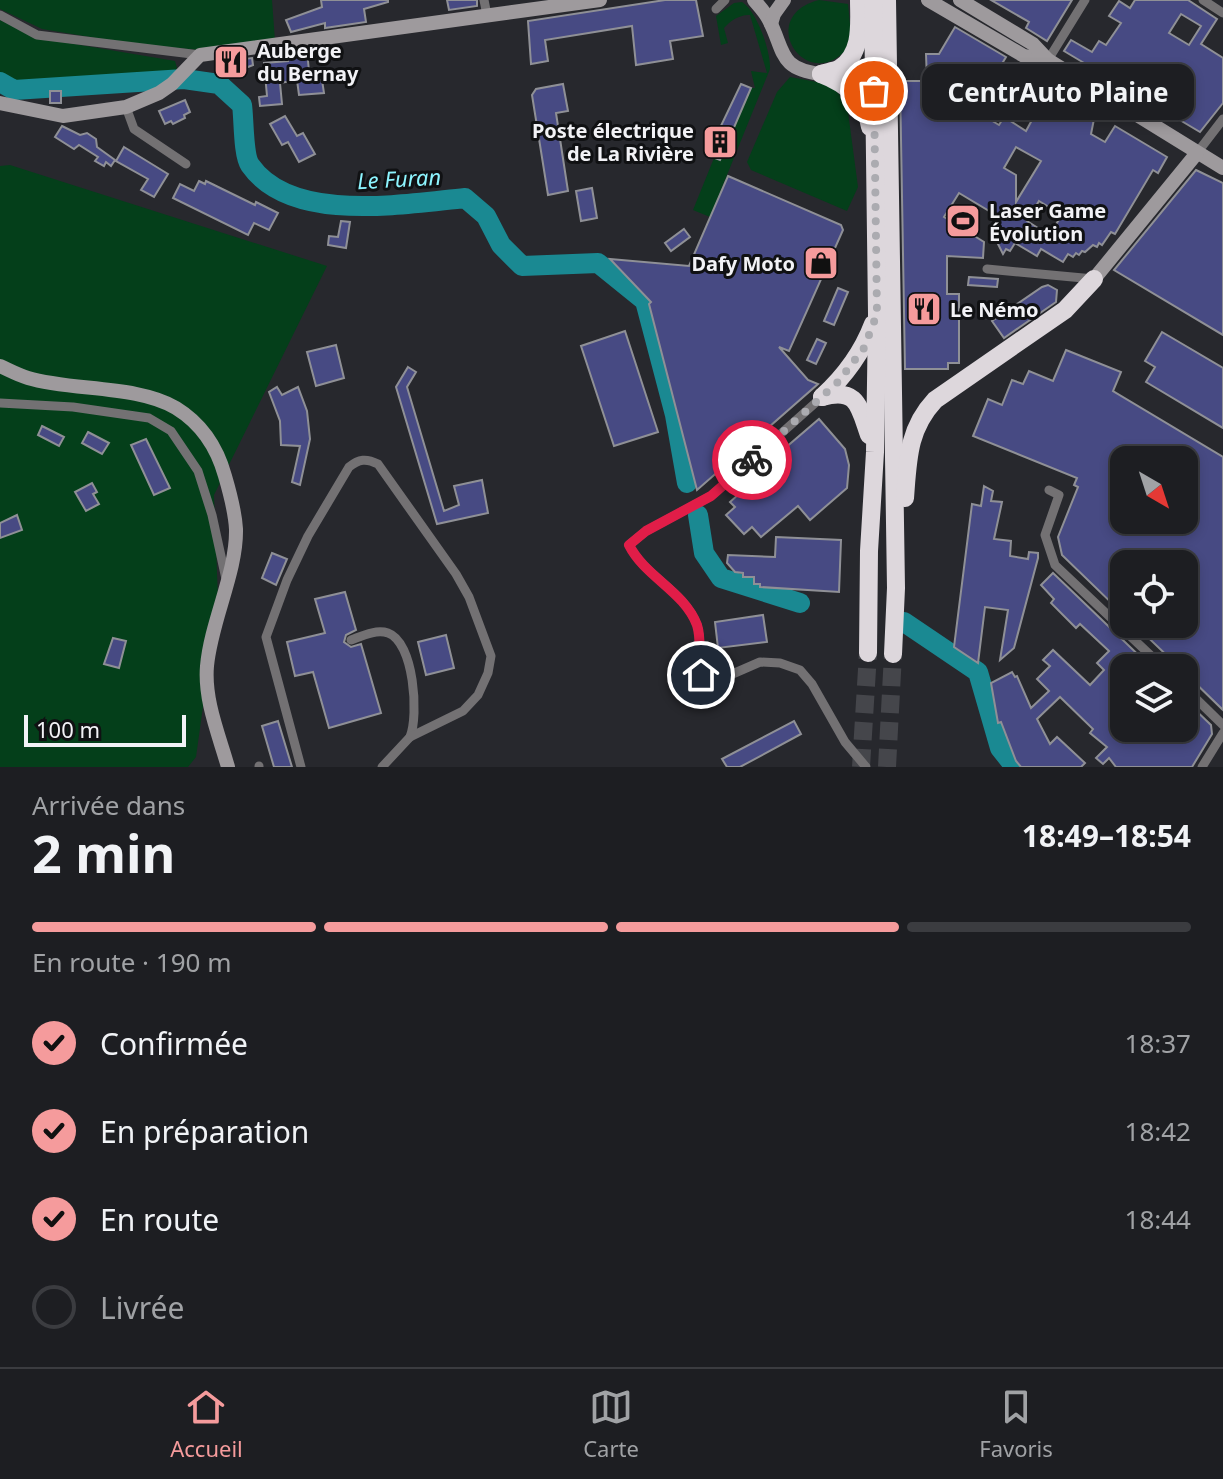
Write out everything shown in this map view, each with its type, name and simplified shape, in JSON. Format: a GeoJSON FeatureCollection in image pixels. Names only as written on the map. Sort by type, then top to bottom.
{"type":"FeatureCollection","features":[{"type":"Feature","properties":{"kind":"highway"},"geometry":{"type":"LineString","coordinates":[[856,95],[859,0]]}},
{"type":"Feature","properties":{"kind":"highway"},"geometry":{"type":"LineString","coordinates":[[868,653],[877,314],[873,0]]}},
{"type":"Feature","properties":{"kind":"highway"},"geometry":{"type":"LineString","coordinates":[[887,0],[896,588]]}},
{"type":"Feature","properties":{"kind":"highway"},"geometry":{"type":"LineString","coordinates":[[821,74],[840,68],[855,51]]}},
{"type":"Feature","properties":{"kind":"highway"},"geometry":{"type":"LineString","coordinates":[[821,74],[838,80],[856,95],[869,118],[874,155]]}},
{"type":"Feature","properties":{"kind":"highway"},"geometry":{"type":"LineString","coordinates":[[893,654],[909,449],[920,416],[935,400],[1065,310],[1094,279]]}},
{"type":"Feature","properties":{"kind":"highway"},"geometry":{"type":"LineString","coordinates":[[822,397],[864,348],[877,314]]}},
{"type":"Feature","properties":{"kind":"highway"},"geometry":{"type":"LineString","coordinates":[[822,397],[837,393],[853,399],[862,408],[875,452]]}},
{"type":"Feature","properties":{"kind":"street"},"geometry":{"type":"LineString","coordinates":[[0,15],[37,35],[200,55],[486,8],[600,0]]}},
{"type":"Feature","properties":{"kind":"street"},"geometry":{"type":"LineString","coordinates":[[716,9],[725,0]]}},
{"type":"Feature","properties":{"kind":"street"},"geometry":{"type":"LineString","coordinates":[[754,0],[771,24],[778,46],[789,63],[805,72],[821,74]]}},
{"type":"Feature","properties":{"kind":"street"},"geometry":{"type":"LineString","coordinates":[[771,24],[784,0]]}},
{"type":"Feature","properties":{"kind":"street"},"geometry":{"type":"LineString","coordinates":[[928,0],[1024,56],[1048,60]]}},
{"type":"Feature","properties":{"kind":"street"},"geometry":{"type":"LineString","coordinates":[[960,0],[1033,44],[1048,60],[1223,168]]}},
{"type":"Feature","properties":{"kind":"street"},"geometry":{"type":"LineString","coordinates":[[1048,60],[1085,0]]}},
{"type":"Feature","properties":{"kind":"street"},"geometry":{"type":"LineString","coordinates":[[1203,0],[1223,13]]}},
{"type":"Feature","properties":{"kind":"street"},"geometry":{"type":"LineString","coordinates":[[0,103],[63,116],[126,107],[172,84],[200,55]]}},
{"type":"Feature","properties":{"kind":"street"},"geometry":{"type":"LineString","coordinates":[[126,107],[134,129],[186,164]]}},
{"type":"Feature","properties":{"kind":"street"},"geometry":{"type":"LineString","coordinates":[[987,269],[1094,279],[1223,119]]}},
{"type":"Feature","properties":{"kind":"street"},"geometry":{"type":"LineString","coordinates":[[0,366],[28,378],[151,398],[175,407],[196,423],[216,451],[230,492],[236,531],[212,629],[207,669],[210,705],[228,767]]}},
{"type":"Feature","properties":{"kind":"street"},"geometry":{"type":"LineString","coordinates":[[822,397],[711,496],[671,517],[629,545],[635,557],[688,606],[698,628],[701,675],[710,681],[721,679],[760,662],[780,663],[800,670],[812,684],[845,742],[863,764]]}},
{"type":"Feature","properties":{"kind":"street"},"geometry":{"type":"LineString","coordinates":[[0,403],[73,407],[149,418],[171,431],[198,471],[212,515],[226,579]]}},
{"type":"Feature","properties":{"kind":"street"},"geometry":{"type":"LineString","coordinates":[[301,767],[266,637],[287,580],[308,536],[349,467],[358,460],[369,459],[378,464],[456,574],[469,597],[491,656],[488,673],[478,695],[463,711],[410,737],[382,767]]}},
{"type":"Feature","properties":{"kind":"street"},"geometry":{"type":"LineString","coordinates":[[1049,490],[1059,495],[1045,535],[1055,565],[1149,654]]}},
{"type":"Feature","properties":{"kind":"street"},"geometry":{"type":"LineString","coordinates":[[351,640],[377,631],[390,633],[401,644],[412,683],[415,723],[410,737]]}},
{"type":"Feature","properties":{"kind":"street"},"geometry":{"type":"LineString","coordinates":[[1198,701],[1223,725]]}},
{"type":"Feature","properties":{"kind":"street"},"geometry":{"type":"LineString","coordinates":[[1202,767],[1223,733]]}},
{"type":"Feature","properties":{"kind":"green space"},"geometry":{"type":"Polygon","coordinates":[[[0,0],[272,0],[275,41],[200,50],[132,44],[42,29],[0,9],[0,0]]]}},
{"type":"Feature","properties":{"kind":"green space"},"geometry":{"type":"Polygon","coordinates":[[[819,0],[848,4],[851,34],[847,49],[831,61],[816,63],[803,58],[793,48],[789,35],[790,21],[800,9],[819,0]]]}},
{"type":"Feature","properties":{"kind":"green space"},"geometry":{"type":"Polygon","coordinates":[[[742,2],[753,14],[762,32],[770,69],[710,217],[693,210],[714,158],[720,160],[751,88],[755,88],[751,71],[767,73],[750,15],[726,25],[728,43],[721,45],[716,16],[734,3],[742,2]]]}},
{"type":"Feature","properties":{"kind":"green space"},"geometry":{"type":"Polygon","coordinates":[[[0,20],[39,38],[175,61],[177,68],[173,73],[51,84],[10,84],[0,77],[0,20]]]}},
{"type":"Feature","properties":{"kind":"green space"},"geometry":{"type":"Polygon","coordinates":[[[790,77],[828,84],[839,94],[848,112],[858,187],[847,211],[751,170],[747,162],[777,92],[790,77]]]}},
{"type":"Feature","properties":{"kind":"green space"},"geometry":{"type":"Polygon","coordinates":[[[10,165],[327,266],[214,495],[218,598],[196,757],[188,767],[0,767],[0,166],[10,165]]]}},
{"type":"Feature","properties":{"kind":"building"},"geometry":{"type":"Polygon","coordinates":[[[321,0],[388,2],[364,9],[366,22],[325,28],[325,23],[291,32],[286,20],[322,7],[321,0]]]}},
{"type":"Feature","properties":{"kind":"building"},"geometry":{"type":"Polygon","coordinates":[[[447,0],[477,0],[477,6],[449,10],[447,0]]]}},
{"type":"Feature","properties":{"kind":"building"},"geometry":{"type":"Polygon","coordinates":[[[665,0],[696,0],[703,36],[670,41],[673,59],[636,65],[632,26],[545,40],[548,61],[531,64],[528,21],[665,0]]]}},
{"type":"Feature","properties":{"kind":"building"},"geometry":{"type":"Polygon","coordinates":[[[991,0],[1072,0],[1047,41],[1026,28],[1029,22],[991,0]]]}},
{"type":"Feature","properties":{"kind":"building"},"geometry":{"type":"Polygon","coordinates":[[[1135,0],[1188,0],[1217,19],[1201,44],[1223,58],[1223,103],[1200,132],[1064,51],[1071,40],[1092,52],[1099,41],[1106,45],[1121,23],[1109,16],[1119,1],[1130,8],[1135,0]],[[1181,14],[1169,33],[1189,45],[1201,26],[1181,14]]]}},
{"type":"Feature","properties":{"kind":"building"},"geometry":{"type":"Polygon","coordinates":[[[955,27],[1006,57],[1000,67],[1016,76],[1007,90],[996,85],[993,89],[988,86],[974,110],[999,125],[1004,117],[1026,131],[1038,109],[1023,100],[1032,85],[1048,95],[1051,90],[1084,110],[1089,102],[1094,119],[1091,134],[1105,142],[1115,126],[1167,157],[1158,173],[1153,170],[1115,234],[1111,232],[1102,245],[1093,245],[1079,255],[1076,253],[1073,257],[1068,254],[1063,262],[1041,249],[1037,256],[1015,243],[1010,251],[1006,249],[1003,254],[996,240],[1001,231],[994,227],[999,217],[959,193],[944,217],[984,242],[983,258],[947,256],[947,294],[959,294],[959,363],[948,363],[948,369],[905,369],[900,81],[927,81],[926,54],[939,54],[955,27]],[[1016,147],[1004,168],[1016,175],[1016,202],[1041,161],[1016,147]],[[1039,201],[1027,221],[1049,235],[1062,215],[1039,201]]]}},
{"type":"Feature","properties":{"kind":"building"},"geometry":{"type":"Polygon","coordinates":[[[307,51],[310,81],[322,80],[324,93],[299,95],[297,80],[280,83],[282,104],[260,106],[259,97],[267,96],[264,63],[288,61],[288,53],[307,51]]]}},
{"type":"Feature","properties":{"kind":"building"},"geometry":{"type":"Polygon","coordinates":[[[252,58],[253,65],[220,71],[220,62],[252,58]]]}},
{"type":"Feature","properties":{"kind":"building"},"geometry":{"type":"Polygon","coordinates":[[[563,84],[568,111],[556,113],[568,191],[548,195],[532,95],[536,89],[563,84]]]}},
{"type":"Feature","properties":{"kind":"building"},"geometry":{"type":"Polygon","coordinates":[[[741,84],[751,88],[720,160],[707,155],[741,84]]]}},
{"type":"Feature","properties":{"kind":"building"},"geometry":{"type":"Polygon","coordinates":[[[50,91],[61,91],[61,103],[50,103],[50,91]]]}},
{"type":"Feature","properties":{"kind":"building"},"geometry":{"type":"Polygon","coordinates":[[[185,100],[190,112],[184,115],[185,118],[165,124],[159,111],[185,100]]]}},
{"type":"Feature","properties":{"kind":"building"},"geometry":{"type":"Polygon","coordinates":[[[285,116],[297,136],[303,133],[315,154],[299,162],[288,142],[282,145],[270,124],[285,116]]]}},
{"type":"Feature","properties":{"kind":"building"},"geometry":{"type":"Polygon","coordinates":[[[62,126],[96,139],[97,147],[115,160],[111,166],[95,161],[98,157],[79,145],[74,149],[55,137],[62,126]]]}},
{"type":"Feature","properties":{"kind":"building"},"geometry":{"type":"Polygon","coordinates":[[[124,147],[168,174],[154,197],[141,190],[148,179],[116,161],[124,147]]]}},
{"type":"Feature","properties":{"kind":"building"},"geometry":{"type":"Polygon","coordinates":[[[1196,170],[1223,183],[1223,335],[1114,270],[1196,170]]]}},
{"type":"Feature","properties":{"kind":"building"},"geometry":{"type":"Polygon","coordinates":[[[728,176],[841,225],[843,230],[789,351],[779,347],[808,380],[818,384],[697,490],[649,304],[651,302],[610,259],[689,266],[728,176]]]}},
{"type":"Feature","properties":{"kind":"building"},"geometry":{"type":"Polygon","coordinates":[[[199,181],[205,184],[206,181],[278,213],[269,230],[254,223],[248,235],[173,198],[180,184],[194,191],[199,181]]]}},
{"type":"Feature","properties":{"kind":"building"},"geometry":{"type":"Polygon","coordinates":[[[592,188],[597,218],[581,221],[576,191],[592,188]]]}},
{"type":"Feature","properties":{"kind":"building"},"geometry":{"type":"Polygon","coordinates":[[[341,221],[350,222],[346,248],[328,245],[329,236],[338,237],[341,221]]]}},
{"type":"Feature","properties":{"kind":"building"},"geometry":{"type":"Polygon","coordinates":[[[684,229],[690,237],[671,251],[665,243],[684,229]]]}},
{"type":"Feature","properties":{"kind":"building"},"geometry":{"type":"Polygon","coordinates":[[[969,277],[998,279],[997,287],[968,285],[969,277]]]}},
{"type":"Feature","properties":{"kind":"building"},"geometry":{"type":"Polygon","coordinates":[[[1048,285],[1057,290],[1056,302],[1004,338],[992,321],[1048,285]]]}},
{"type":"Feature","properties":{"kind":"building"},"geometry":{"type":"Polygon","coordinates":[[[838,288],[848,292],[834,325],[824,321],[838,288]]]}},
{"type":"Feature","properties":{"kind":"building"},"geometry":{"type":"Polygon","coordinates":[[[625,331],[658,432],[614,446],[581,346],[625,331]]]}},
{"type":"Feature","properties":{"kind":"building"},"geometry":{"type":"Polygon","coordinates":[[[1162,332],[1223,368],[1223,428],[1146,382],[1155,367],[1145,361],[1162,332]]]}},
{"type":"Feature","properties":{"kind":"building"},"geometry":{"type":"Polygon","coordinates":[[[817,339],[826,343],[816,364],[807,360],[817,339]]]}},
{"type":"Feature","properties":{"kind":"building"},"geometry":{"type":"Polygon","coordinates":[[[336,345],[344,378],[316,386],[307,352],[336,345]]]}},
{"type":"Feature","properties":{"kind":"building"},"geometry":{"type":"Polygon","coordinates":[[[1066,350],[1121,372],[1113,391],[1223,457],[1223,710],[1198,686],[1198,654],[1165,654],[1149,638],[1198,638],[1198,550],[1110,550],[1110,601],[1062,555],[1058,537],[1078,487],[1074,485],[1077,478],[973,436],[988,399],[1002,405],[1012,380],[1023,384],[1029,371],[1053,381],[1066,350]]]}},
{"type":"Feature","properties":{"kind":"building"},"geometry":{"type":"Polygon","coordinates":[[[408,367],[416,372],[407,387],[444,511],[459,505],[454,486],[482,480],[488,513],[437,524],[396,387],[408,367]]]}},
{"type":"Feature","properties":{"kind":"building"},"geometry":{"type":"Polygon","coordinates":[[[277,387],[282,395],[298,387],[307,411],[310,439],[300,485],[292,482],[300,446],[281,445],[280,421],[269,392],[277,387]]]}},
{"type":"Feature","properties":{"kind":"building"},"geometry":{"type":"Polygon","coordinates":[[[819,419],[845,449],[849,465],[847,488],[810,520],[798,506],[761,537],[752,527],[744,534],[726,515],[735,507],[730,502],[766,470],[763,467],[819,419]]]}},
{"type":"Feature","properties":{"kind":"building"},"geometry":{"type":"Polygon","coordinates":[[[42,426],[64,437],[59,446],[38,435],[42,426]]]}},
{"type":"Feature","properties":{"kind":"building"},"geometry":{"type":"Polygon","coordinates":[[[88,432],[109,443],[102,454],[82,443],[88,432]]]}},
{"type":"Feature","properties":{"kind":"building"},"geometry":{"type":"Polygon","coordinates":[[[146,439],[170,488],[154,495],[131,445],[146,439]]]}},
{"type":"Feature","properties":{"kind":"building"},"geometry":{"type":"Polygon","coordinates":[[[92,483],[97,492],[93,494],[99,504],[86,511],[75,492],[92,483]]]}},
{"type":"Feature","properties":{"kind":"building"},"geometry":{"type":"Polygon","coordinates":[[[984,486],[993,491],[991,501],[1002,502],[994,539],[1011,541],[1010,556],[1028,559],[1029,552],[1038,553],[1038,558],[1014,648],[1000,660],[1008,610],[985,607],[978,663],[954,647],[972,504],[981,506],[984,486]]]}},
{"type":"Feature","properties":{"kind":"building"},"geometry":{"type":"Polygon","coordinates":[[[17,515],[22,530],[0,538],[0,523],[17,515]]]}},
{"type":"Feature","properties":{"kind":"building"},"geometry":{"type":"Polygon","coordinates":[[[776,537],[841,540],[839,592],[760,587],[760,584],[754,584],[754,577],[743,577],[743,573],[735,572],[727,563],[728,555],[775,557],[776,537]]]}},
{"type":"Feature","properties":{"kind":"building"},"geometry":{"type":"Polygon","coordinates":[[[272,553],[287,559],[276,585],[262,578],[272,553]]]}},
{"type":"Feature","properties":{"kind":"building"},"geometry":{"type":"Polygon","coordinates":[[[1053,573],[1110,628],[1110,638],[1121,638],[1137,654],[1110,654],[1110,742],[1198,742],[1198,712],[1211,725],[1212,734],[1192,767],[1116,767],[1109,758],[1103,764],[1096,758],[1107,747],[1090,733],[1093,729],[1060,697],[1037,719],[1050,744],[1057,737],[1085,763],[1081,767],[1021,767],[1016,761],[1001,722],[998,723],[991,683],[1012,672],[1017,676],[1031,708],[1049,691],[1037,679],[1050,666],[1043,660],[1053,650],[1090,685],[1104,670],[1097,663],[1109,651],[1080,624],[1076,628],[1051,603],[1054,599],[1041,585],[1053,573]]]}},
{"type":"Feature","properties":{"kind":"building"},"geometry":{"type":"Polygon","coordinates":[[[345,592],[356,630],[346,635],[344,642],[351,647],[361,644],[381,713],[329,728],[313,672],[295,676],[287,642],[325,633],[315,599],[345,592]]]}},
{"type":"Feature","properties":{"kind":"building"},"geometry":{"type":"Polygon","coordinates":[[[763,615],[767,642],[718,648],[715,622],[763,615]]]}},
{"type":"Feature","properties":{"kind":"building"},"geometry":{"type":"Polygon","coordinates":[[[446,635],[454,668],[426,675],[418,642],[446,635]]]}},
{"type":"Feature","properties":{"kind":"building"},"geometry":{"type":"Polygon","coordinates":[[[113,638],[126,641],[119,668],[104,664],[113,638]]]}},
{"type":"Feature","properties":{"kind":"building"},"geometry":{"type":"Polygon","coordinates":[[[278,721],[292,767],[274,767],[262,726],[278,721]]]}},
{"type":"Feature","properties":{"kind":"building"},"geometry":{"type":"Polygon","coordinates":[[[794,721],[801,734],[740,767],[727,767],[722,759],[794,721]]]}},
{"type":"Feature","properties":{"kind":"waterway","name":"Le Furan"},"geometry":{"type":"LineString","coordinates":[[0,82],[14,90],[184,79],[219,84],[242,105],[250,165],[268,184],[292,196],[350,206],[465,198],[486,216],[501,245],[522,266],[598,263],[645,301],[675,415],[687,483]]}},
{"type":"Feature","properties":{"kind":"waterway","name":"Le Furan"},"geometry":{"type":"LineString","coordinates":[[698,515],[704,553],[721,578],[800,603]]}},
{"type":"Feature","properties":{"kind":"waterway","name":"Le Furan"},"geometry":{"type":"LineString","coordinates":[[904,622],[978,672],[1000,748],[1015,767]]}},
{"type":"Feature","properties":{"kind":"tunnel"},"geometry":{"type":"LineString","coordinates":[[861,767],[868,653]]}},
{"type":"Feature","properties":{"kind":"tunnel"},"geometry":{"type":"LineString","coordinates":[[887,767],[893,654]]}},
{"type":"Feature","properties":{"kind":"way so far"},"geometry":{"type":"LineString","coordinates":[[752,460],[838,382],[864,348],[877,314],[874,91]]}},
{"type":"Feature","properties":{"kind":"place","name":"Auberge du Bernay"},"geometry":{"type":"Point","coordinates":[231,62]}},
{"type":"Feature","properties":{"kind":"place","name":"CentrAuto Plaine"},"geometry":{"type":"Point","coordinates":[874,91]}},
{"type":"Feature","properties":{"kind":"place","name":"Poste électrique de La Rivière"},"geometry":{"type":"Point","coordinates":[720,142]}},
{"type":"Feature","properties":{"kind":"place","name":"Laser Game Évolution"},"geometry":{"type":"Point","coordinates":[963,221]}},
{"type":"Feature","properties":{"kind":"place","name":"Dafy Moto"},"geometry":{"type":"Point","coordinates":[821,263]}},
{"type":"Feature","properties":{"kind":"place","name":"Le Némo"},"geometry":{"type":"Point","coordinates":[924,309]}},
{"type":"Feature","properties":{"kind":"route"},"geometry":{"type":"LineString","coordinates":[[701,675],[698,628],[688,606],[635,557],[629,545],[646,531],[711,496],[752,460]]}}]}
